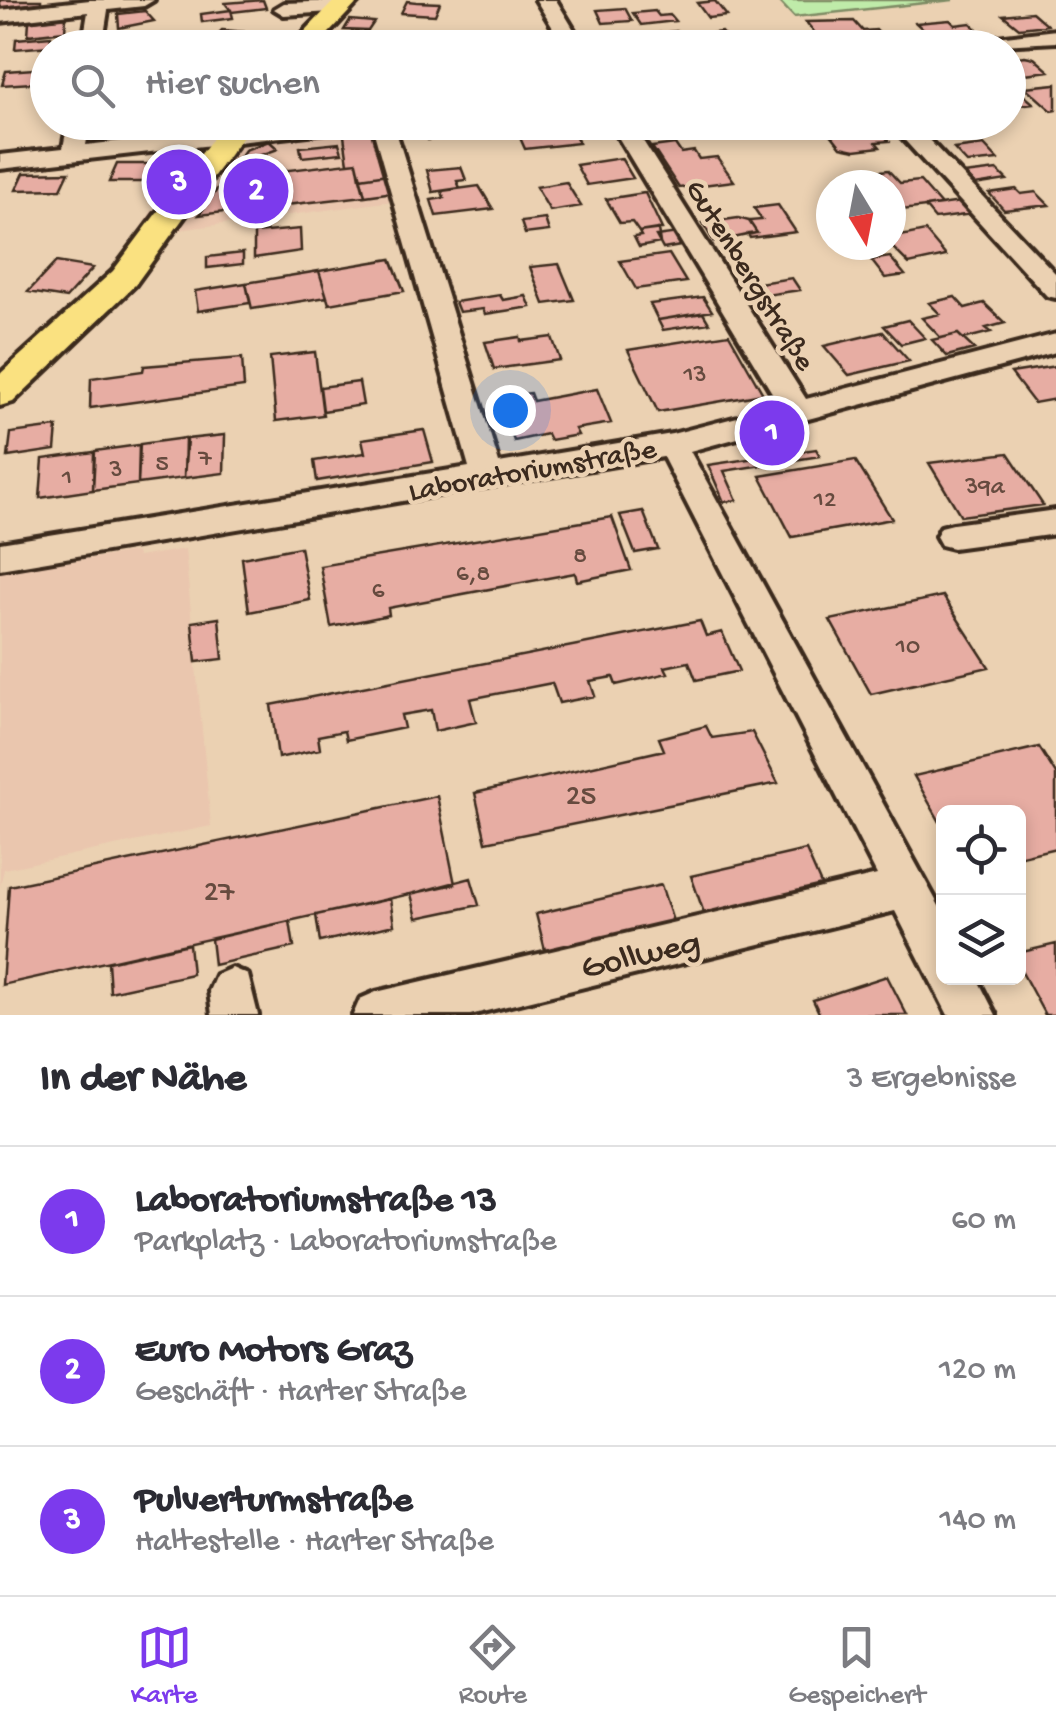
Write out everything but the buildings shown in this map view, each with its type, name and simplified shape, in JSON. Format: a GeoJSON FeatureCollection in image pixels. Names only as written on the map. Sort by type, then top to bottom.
{"type":"FeatureCollection","features":[{"type":"Feature","properties":{"kind":"main road"},"geometry":{"type":"LineString","coordinates":[[318,30],[344,4]]}},
{"type":"Feature","properties":{"kind":"main road"},"geometry":{"type":"LineString","coordinates":[[0,394],[124,278],[228,140]]}},
{"type":"Feature","properties":{"kind":"street"},"geometry":{"type":"LineString","coordinates":[[0,16],[144,0]]}},
{"type":"Feature","properties":{"kind":"street"},"geometry":{"type":"LineString","coordinates":[[546,0],[564,30]]}},
{"type":"Feature","properties":{"kind":"street"},"geometry":{"type":"LineString","coordinates":[[95,30],[100,2]]}},
{"type":"Feature","properties":{"kind":"street"},"geometry":{"type":"LineString","coordinates":[[284,9],[344,4]]}},
{"type":"Feature","properties":{"kind":"street"},"geometry":{"type":"LineString","coordinates":[[1047,37],[1056,53]]}},
{"type":"Feature","properties":{"kind":"street"},"geometry":{"type":"LineString","coordinates":[[73,155],[76,140]]}},
{"type":"Feature","properties":{"kind":"street"},"geometry":{"type":"LineString","coordinates":[[0,162],[170,140]]}},
{"type":"Feature","properties":{"kind":"street"},"geometry":{"type":"LineString","coordinates":[[387,140],[487,476]]}},
{"type":"Feature","properties":{"kind":"street","name":"Gutenbergstraße"},"geometry":{"type":"LineString","coordinates":[[631,140],[798,409]]}},
{"type":"Feature","properties":{"kind":"street"},"geometry":{"type":"LineString","coordinates":[[916,140],[1056,290]]}},
{"type":"Feature","properties":{"kind":"street","name":"Laboratoriumstraße"},"geometry":{"type":"LineString","coordinates":[[0,556],[672,444],[1056,343]]}},
{"type":"Feature","properties":{"kind":"street"},"geometry":{"type":"LineString","coordinates":[[672,444],[936,945]]}},
{"type":"Feature","properties":{"kind":"street"},"geometry":{"type":"LineString","coordinates":[[953,536],[1056,522]]}},
{"type":"Feature","properties":{"kind":"street","name":"Gollweg"},"geometry":{"type":"LineString","coordinates":[[376,1015],[905,888]]}},
{"type":"Feature","properties":{"kind":"street"},"geometry":{"type":"LineString","coordinates":[[957,985],[973,1015]]}},
{"type":"Feature","properties":{"kind":"shaded area"},"geometry":{"type":"Polygon","coordinates":[[[171,140],[398,140],[415,198],[135,236],[187,158],[180,151],[163,153],[171,140]]]}},
{"type":"Feature","properties":{"kind":"shaded area"},"geometry":{"type":"Polygon","coordinates":[[[185,549],[211,826],[4,869],[0,886],[0,571],[185,549]]]}},
{"type":"Feature","properties":{"kind":"green space"},"geometry":{"type":"Polygon","coordinates":[[[778,0],[953,0],[794,17],[778,0]]]}},
{"type":"Feature","properties":{"kind":"place","name":"Pulverturmstraße"},"geometry":{"type":"Point","coordinates":[179,182]}},
{"type":"Feature","properties":{"kind":"place","name":"Euro Motors Graz"},"geometry":{"type":"Point","coordinates":[256,191]}},
{"type":"Feature","properties":{"kind":"place","name":"Laboratoriumstraße 13"},"geometry":{"type":"Point","coordinates":[772,433]}}]}
